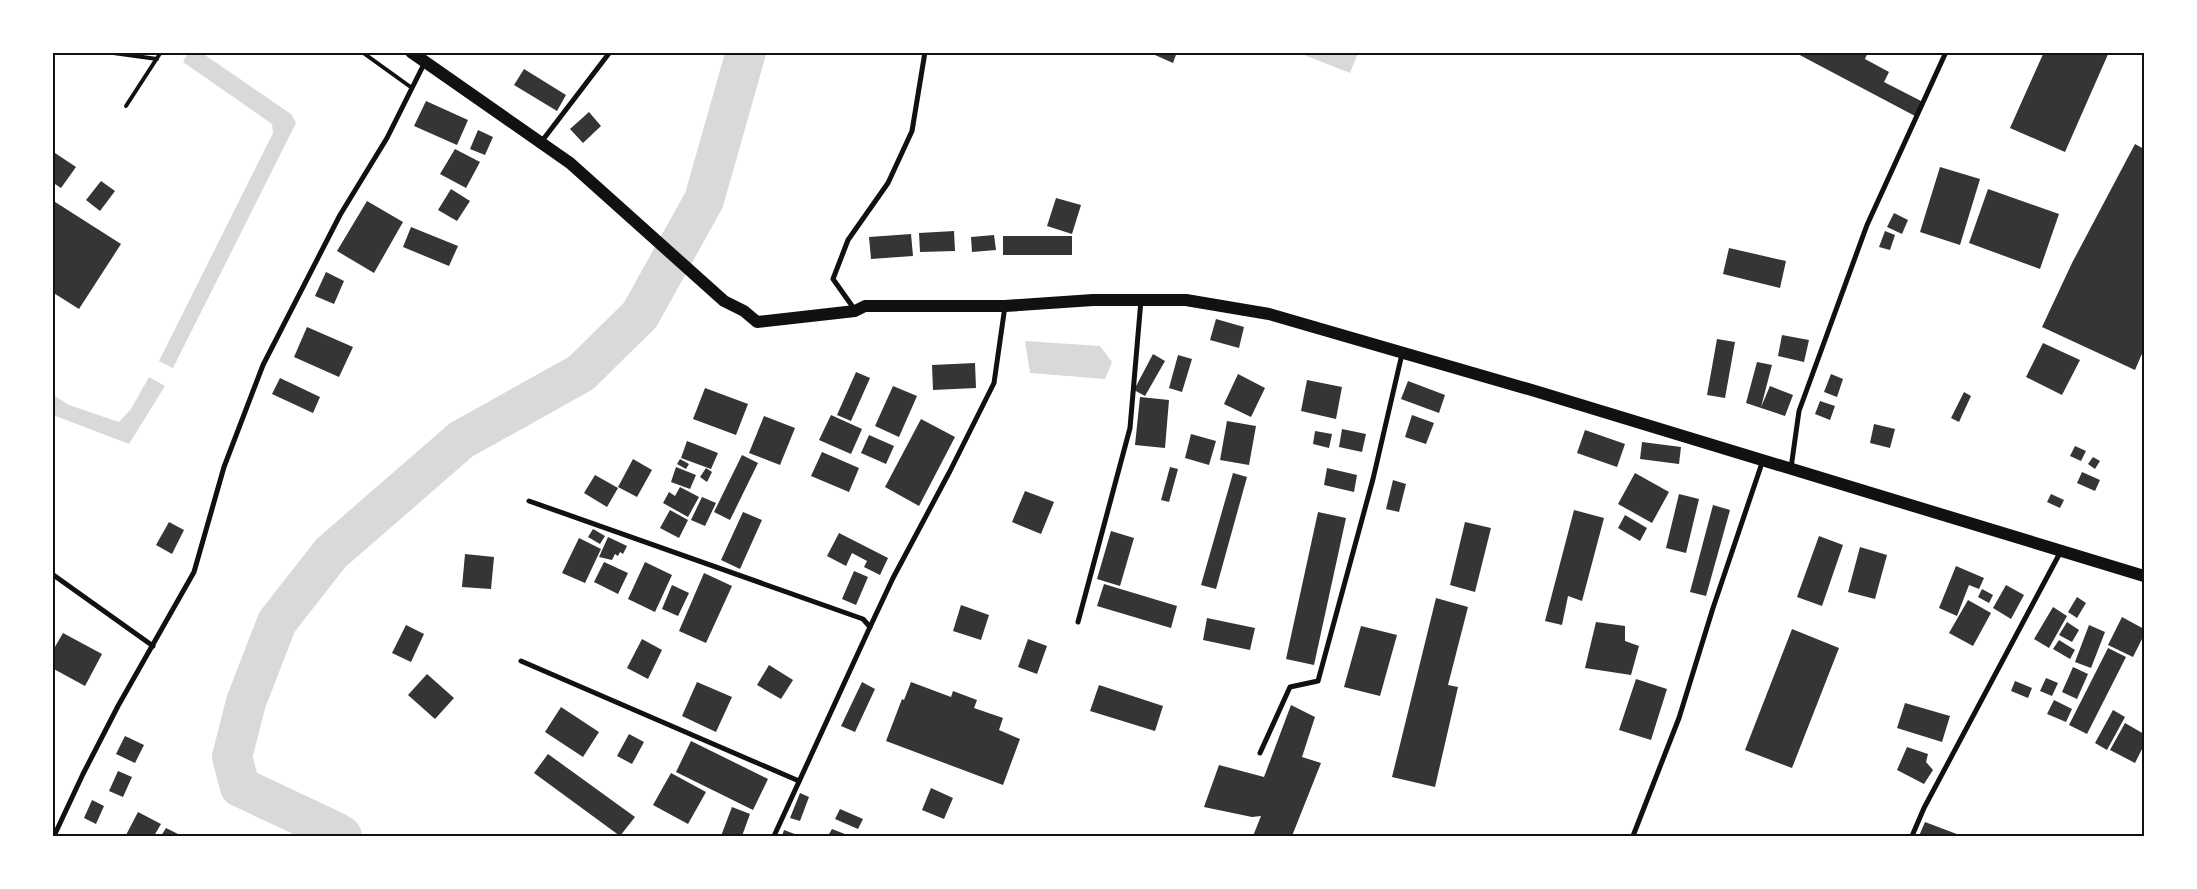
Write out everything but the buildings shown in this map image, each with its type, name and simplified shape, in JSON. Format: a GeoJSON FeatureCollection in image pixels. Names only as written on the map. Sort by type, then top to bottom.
{"type":"FeatureCollection","features":[{"type":"Feature","properties":{"kind":"main road"},"geometry":{"type":"LineString","coordinates":[[411,52],[570,163],[724,301],[744,311],[757,322],[855,311],[864,306],[1005,306],[1093,300],[1186,300],[1269,314],[1535,391],[2144,576]]}},
{"type":"Feature","properties":{"kind":"street"},"geometry":{"type":"LineString","coordinates":[[541,143],[610,52]]}},
{"type":"Feature","properties":{"kind":"street"},"geometry":{"type":"LineString","coordinates":[[855,311],[833,279],[848,240],[888,183],[912,131],[925,52]]}},
{"type":"Feature","properties":{"kind":"street"},"geometry":{"type":"LineString","coordinates":[[1791,468],[1799,411],[1860,244],[1911,125],[1946,52]]}},
{"type":"Feature","properties":{"kind":"street"},"geometry":{"type":"LineString","coordinates":[[54,836],[92,758],[194,572],[224,467],[263,365],[340,215],[383,145],[425,62]]}},
{"type":"Feature","properties":{"kind":"street"},"geometry":{"type":"LineString","coordinates":[[1078,622],[1130,428],[1141,300]]}},
{"type":"Feature","properties":{"kind":"street"},"geometry":{"type":"LineString","coordinates":[[774,836],[893,578],[950,472],[994,383],[1005,306]]}},
{"type":"Feature","properties":{"kind":"street"},"geometry":{"type":"LineString","coordinates":[[1260,753],[1290,687],[1318,681],[1373,479],[1402,354]]}},
{"type":"Feature","properties":{"kind":"street"},"geometry":{"type":"LineString","coordinates":[[1635,835],[1679,718],[1713,608],[1763,460]]}},
{"type":"Feature","properties":{"kind":"street"},"geometry":{"type":"LineString","coordinates":[[529,501],[863,619],[870,627]]}},
{"type":"Feature","properties":{"kind":"street"},"geometry":{"type":"LineString","coordinates":[[1912,836],[1924,808],[2062,551]]}},
{"type":"Feature","properties":{"kind":"street"},"geometry":{"type":"LineString","coordinates":[[52,574],[153,646]]}},
{"type":"Feature","properties":{"kind":"street"},"geometry":{"type":"LineString","coordinates":[[521,661],[799,781]]}},
{"type":"Feature","properties":{"kind":"lane"},"geometry":{"type":"LineString","coordinates":[[106,52],[157,59]]}},
{"type":"Feature","properties":{"kind":"lane"},"geometry":{"type":"LineString","coordinates":[[126,106],[161,52]]}},
{"type":"Feature","properties":{"kind":"lane"},"geometry":{"type":"LineString","coordinates":[[362,52],[412,88]]}},
{"type":"Feature","properties":{"kind":"shaded area"},"geometry":{"type":"Polygon","coordinates":[[[188,53],[202,53],[291,114],[296,123],[173,368],[159,361],[273,133],[272,124],[183,62],[188,53]]]}},
{"type":"Feature","properties":{"kind":"shaded area"},"geometry":{"type":"Polygon","coordinates":[[[1299,53],[1358,53],[1350,73],[1299,53]]]}},
{"type":"Feature","properties":{"kind":"shaded area"},"geometry":{"type":"Polygon","coordinates":[[[1025,341],[1100,346],[1112,362],[1105,379],[1030,373],[1025,341]]]}},
{"type":"Feature","properties":{"kind":"shaded area"},"geometry":{"type":"Polygon","coordinates":[[[149,377],[165,386],[129,444],[53,415],[53,395],[69,405],[119,422],[131,409],[149,377]]]}},
{"type":"Feature","properties":{"kind":"waterway"},"geometry":{"type":"LineString","coordinates":[[342,836],[240,787],[232,757],[246,702],[277,622],[331,553],[461,440],[581,373],[640,315],[704,200],[746,52]]}}]}
